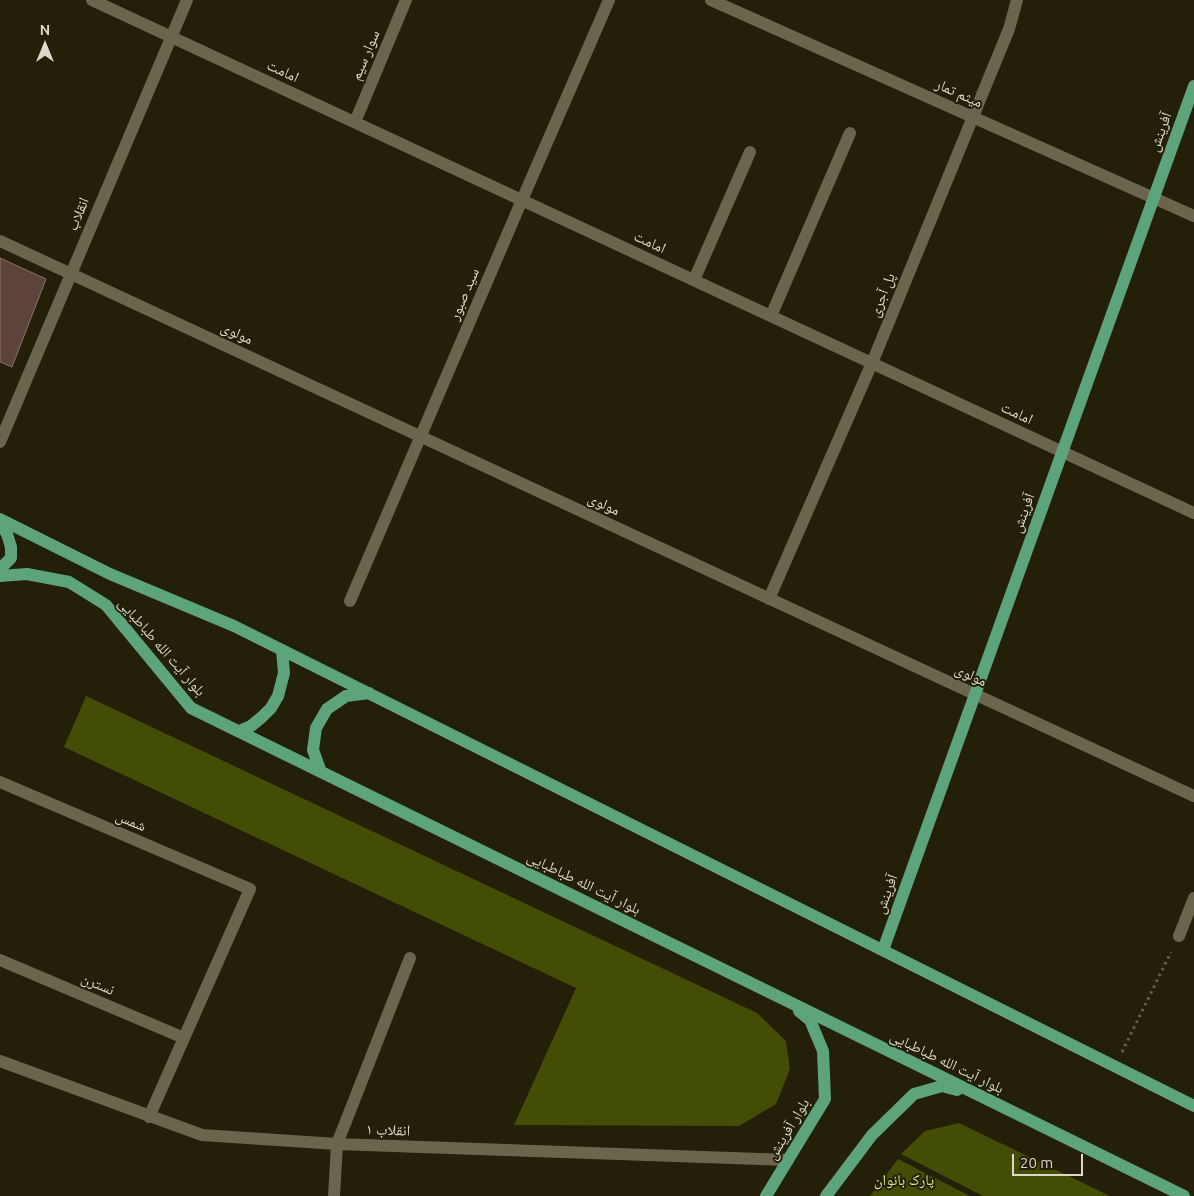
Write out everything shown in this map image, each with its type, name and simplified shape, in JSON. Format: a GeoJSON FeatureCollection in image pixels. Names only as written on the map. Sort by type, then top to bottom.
{"type":"FeatureCollection","features":[{"type":"Feature","properties":{"kind":"main road","name":"آفرینش"},"geometry":{"type":"LineString","coordinates":[[883,950],[1194,86]]}},
{"type":"Feature","properties":{"kind":"main road"},"geometry":{"type":"LineString","coordinates":[[0,521],[11,546],[11,558],[0,569]]}},
{"type":"Feature","properties":{"kind":"main road","name":"بلوار آیت الله طباطبایی"},"geometry":{"type":"LineString","coordinates":[[0,521],[110,574],[234,626],[1194,1106]]}},
{"type":"Feature","properties":{"kind":"main road","name":"بلوار آیت الله طباطبایی"},"geometry":{"type":"LineString","coordinates":[[0,576],[27,574],[69,582],[106,605],[191,708],[1184,1196]]}},
{"type":"Feature","properties":{"kind":"main road"},"geometry":{"type":"LineString","coordinates":[[239,732],[251,726],[262,717],[271,708],[278,696],[284,673],[282,650]]}},
{"type":"Feature","properties":{"kind":"main road"},"geometry":{"type":"LineString","coordinates":[[321,772],[313,750],[316,728],[327,709],[346,696],[369,693]]}},
{"type":"Feature","properties":{"kind":"main road","name":"بلوار آفرینش"},"geometry":{"type":"LineString","coordinates":[[766,1196],[825,1099],[823,1051],[810,1020],[785,1000]]}},
{"type":"Feature","properties":{"kind":"main road"},"geometry":{"type":"LineString","coordinates":[[826,1196],[872,1135],[914,1094],[942,1086],[983,1098]]}},
{"type":"Feature","properties":{"kind":"street","name":"امامت"},"geometry":{"type":"LineString","coordinates":[[92,0],[1194,513]]}},
{"type":"Feature","properties":{"kind":"street","name":"انقلاب"},"geometry":{"type":"LineString","coordinates":[[0,442],[187,0]]}},
{"type":"Feature","properties":{"kind":"street","name":"سوار سیم"},"geometry":{"type":"LineString","coordinates":[[355,122],[406,0]]}},
{"type":"Feature","properties":{"kind":"street","name":"سید صبور"},"geometry":{"type":"LineString","coordinates":[[350,601],[609,0]]}},
{"type":"Feature","properties":{"kind":"street","name":"میثم تمار"},"geometry":{"type":"LineString","coordinates":[[711,0],[1194,216]]}},
{"type":"Feature","properties":{"kind":"street","name":"پل آجری"},"geometry":{"type":"LineString","coordinates":[[769,599],[872,363],[1009,29],[1017,0]]}},
{"type":"Feature","properties":{"kind":"street"},"geometry":{"type":"LineString","coordinates":[[771,316],[850,133]]}},
{"type":"Feature","properties":{"kind":"street"},"geometry":{"type":"LineString","coordinates":[[694,280],[750,152]]}},
{"type":"Feature","properties":{"kind":"street","name":"مولوی"},"geometry":{"type":"LineString","coordinates":[[0,241],[1194,796]]}},
{"type":"Feature","properties":{"kind":"street","name":"شمس"},"geometry":{"type":"LineString","coordinates":[[0,782],[250,889],[184,1038]]}},
{"type":"Feature","properties":{"kind":"street"},"geometry":{"type":"LineString","coordinates":[[1179,936],[1194,898]]}},
{"type":"Feature","properties":{"kind":"street"},"geometry":{"type":"LineString","coordinates":[[334,1196],[337,1144],[410,958]]}},
{"type":"Feature","properties":{"kind":"street","name":"نسترن"},"geometry":{"type":"LineString","coordinates":[[0,960],[184,1038]]}},
{"type":"Feature","properties":{"kind":"street"},"geometry":{"type":"LineString","coordinates":[[149,1117],[184,1038]]}},
{"type":"Feature","properties":{"kind":"street","name":"انقلاب ۱"},"geometry":{"type":"LineString","coordinates":[[0,1061],[202,1135],[337,1144],[788,1160]]}},
{"type":"Feature","properties":{"kind":"path"},"geometry":{"type":"LineString","coordinates":[[1115,1066],[1179,936]]}},
{"type":"Feature","properties":{"kind":"green space"},"geometry":{"type":"Polygon","coordinates":[[[86,696],[757,1013],[786,1041],[790,1069],[776,1104],[739,1126],[514,1125],[576,988],[64,747],[86,696]]]}},
{"type":"Feature","properties":{"kind":"green space"},"geometry":{"type":"Polygon","coordinates":[[[959,1123],[1110,1196],[983,1196],[901,1154],[925,1131],[959,1123]]]}},
{"type":"Feature","properties":{"kind":"green space","name":"پارک بانوان"},"geometry":{"type":"Polygon","coordinates":[[[898,1159],[970,1196],[870,1196],[898,1159]]]}},
{"type":"Feature","properties":{"kind":"building"},"geometry":{"type":"Polygon","coordinates":[[[0,258],[46,279],[12,367],[0,362],[0,258]]]}}]}
